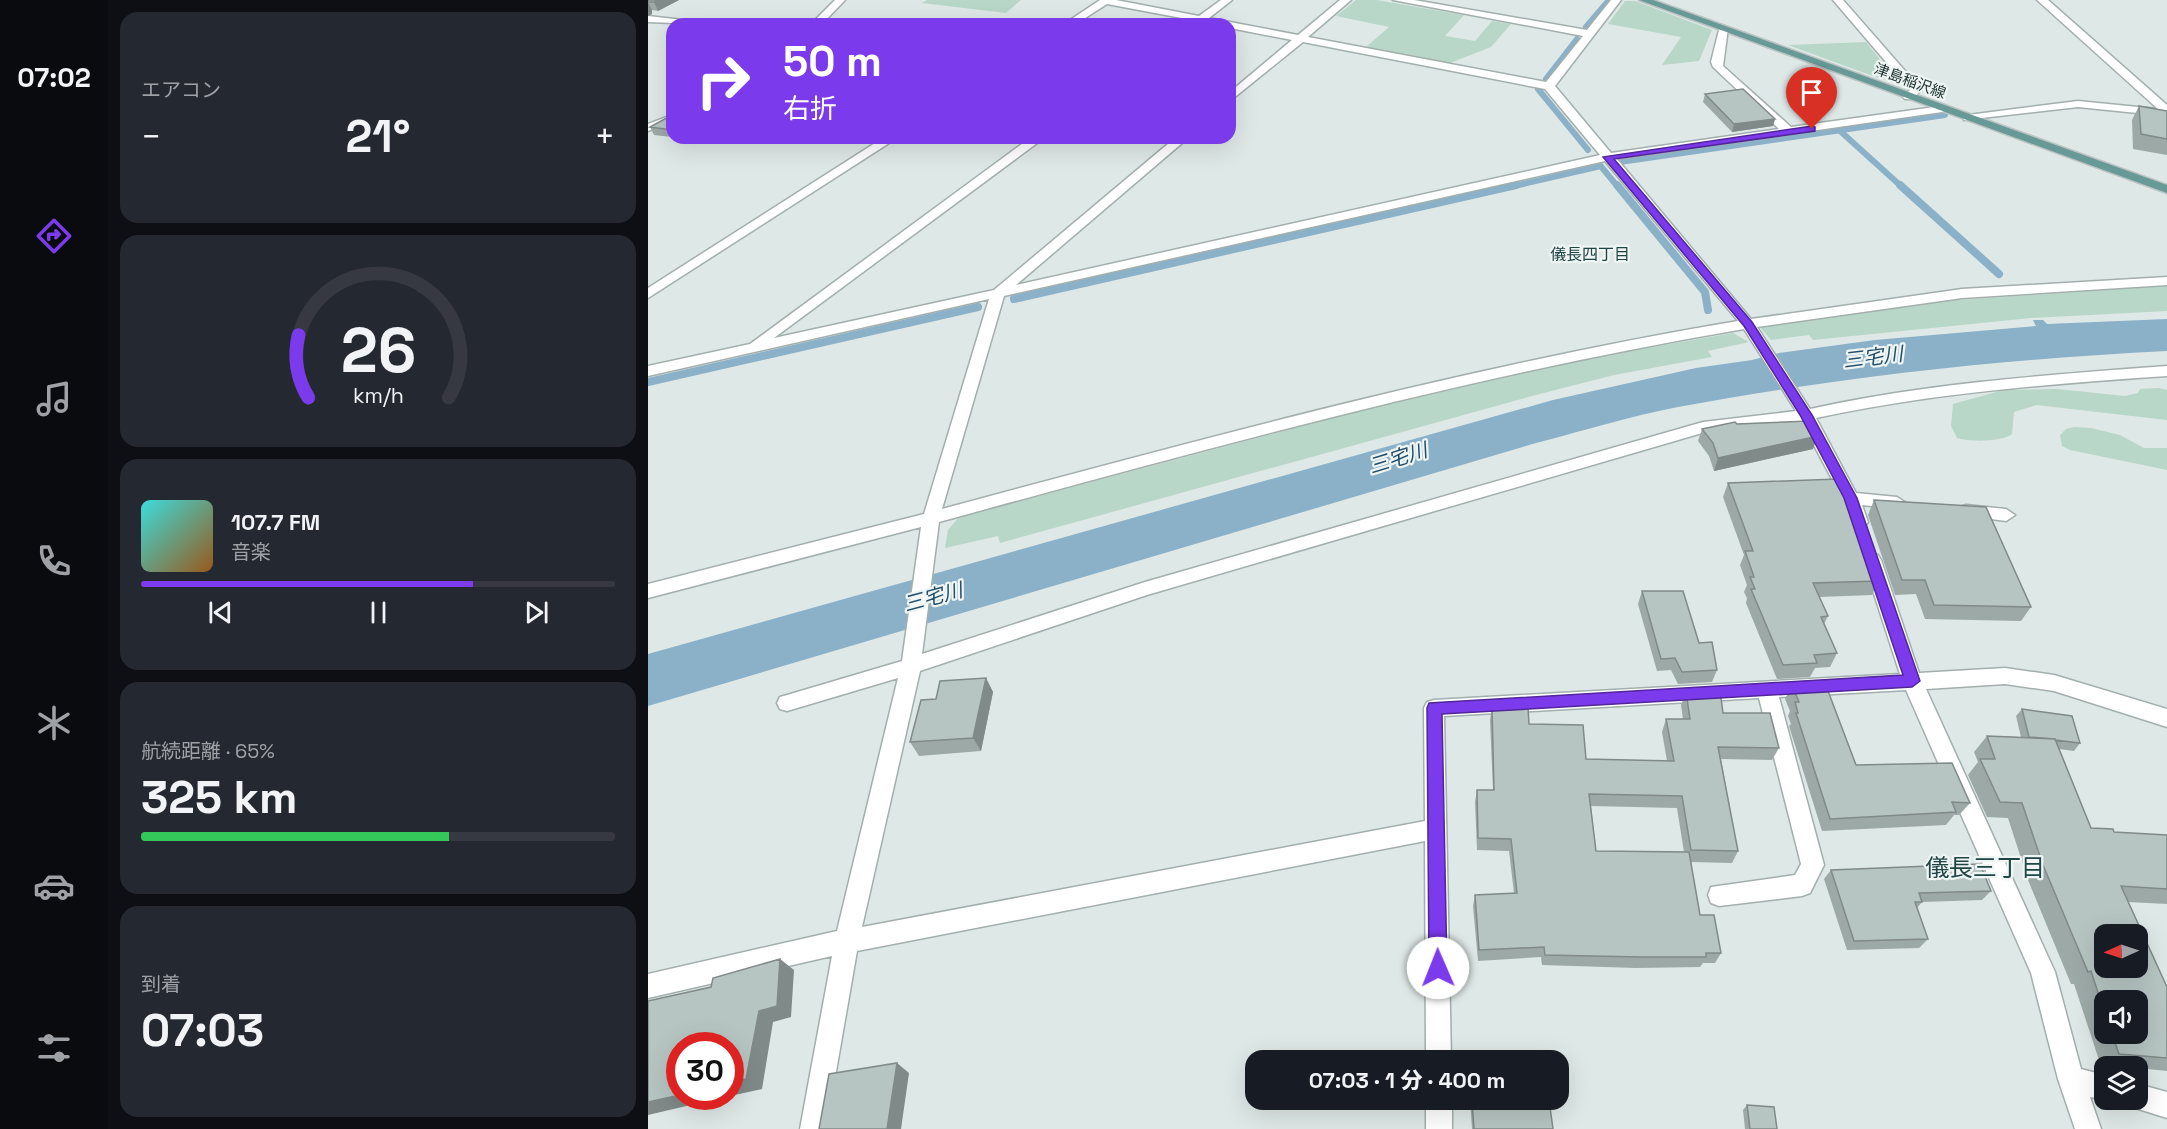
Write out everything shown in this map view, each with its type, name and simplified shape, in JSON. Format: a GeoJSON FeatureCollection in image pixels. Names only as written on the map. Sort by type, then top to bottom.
{"type":"FeatureCollection","features":[{"type":"Feature","properties":{"kind":"main road","name":"津島稲沢線"},"geometry":{"type":"LineString","coordinates":[[1644,0],[2167,189]]}},
{"type":"Feature","properties":{"kind":"street"},"geometry":{"type":"LineString","coordinates":[[822,18],[840,0]]}},
{"type":"Feature","properties":{"kind":"street"},"geometry":{"type":"LineString","coordinates":[[1078,18],[1106,0],[1180,18]]}},
{"type":"Feature","properties":{"kind":"street"},"geometry":{"type":"LineString","coordinates":[[1202,18],[1227,0]]}},
{"type":"Feature","properties":{"kind":"street"},"geometry":{"type":"LineString","coordinates":[[1236,93],[1346,0]]}},
{"type":"Feature","properties":{"kind":"street"},"geometry":{"type":"LineString","coordinates":[[1398,0],[1590,34]]}},
{"type":"Feature","properties":{"kind":"street"},"geometry":{"type":"LineString","coordinates":[[1549,86],[1616,0]]}},
{"type":"Feature","properties":{"kind":"street"},"geometry":{"type":"LineString","coordinates":[[1838,0],[1916,90],[1909,97]]}},
{"type":"Feature","properties":{"kind":"street"},"geometry":{"type":"LineString","coordinates":[[2042,0],[2167,112]]}},
{"type":"Feature","properties":{"kind":"street"},"geometry":{"type":"LineString","coordinates":[[648,20],[666,22]]}},
{"type":"Feature","properties":{"kind":"street"},"geometry":{"type":"LineString","coordinates":[[1236,26],[1549,86],[1748,324],[1804,411],[1851,498],[1912,681],[2043,972],[2071,1079],[2088,1129]]}},
{"type":"Feature","properties":{"kind":"street"},"geometry":{"type":"LineString","coordinates":[[1725,30],[1716,62],[1718,67],[1789,132]]}},
{"type":"Feature","properties":{"kind":"street"},"geometry":{"type":"LineString","coordinates":[[1968,118],[2078,104],[2167,112]]}},
{"type":"Feature","properties":{"kind":"street"},"geometry":{"type":"LineString","coordinates":[[648,371],[1608,157],[1942,109]]}},
{"type":"Feature","properties":{"kind":"street"},"geometry":{"type":"LineString","coordinates":[[648,128],[666,120]]}},
{"type":"Feature","properties":{"kind":"street"},"geometry":{"type":"LineString","coordinates":[[648,294],[882,144]]}},
{"type":"Feature","properties":{"kind":"street"},"geometry":{"type":"LineString","coordinates":[[750,348],[1030,144]]}},
{"type":"Feature","properties":{"kind":"street"},"geometry":{"type":"LineString","coordinates":[[813,1129],[847,941],[912,659],[931,518],[998,293],[1175,144]]}},
{"type":"Feature","properties":{"kind":"street"},"geometry":{"type":"LineString","coordinates":[[648,591],[931,518],[1186,448],[1408,392],[1598,351],[1748,324],[1943,296],[2032,287],[2167,281]]}},
{"type":"Feature","properties":{"kind":"street"},"geometry":{"type":"LineString","coordinates":[[787,703],[912,659],[1145,589],[1709,426],[1884,398],[1998,383],[2167,371]]}},
{"type":"Feature","properties":{"kind":"street"},"geometry":{"type":"LineString","coordinates":[[1851,498],[1917,505]]}},
{"type":"Feature","properties":{"kind":"street"},"geometry":{"type":"LineString","coordinates":[[1950,509],[2006,515]]}},
{"type":"Feature","properties":{"kind":"street"},"geometry":{"type":"LineString","coordinates":[[1438,1050],[1434,708],[2005,676],[2044,681],[2167,718]]}},
{"type":"Feature","properties":{"kind":"street"},"geometry":{"type":"LineString","coordinates":[[1719,895],[1802,885],[1813,865],[1767,688]]}},
{"type":"Feature","properties":{"kind":"street"},"geometry":{"type":"LineString","coordinates":[[648,986],[847,941],[1436,829]]}},
{"type":"Feature","properties":{"kind":"street"},"geometry":{"type":"LineString","coordinates":[[2071,1079],[2094,1085]]}},
{"type":"Feature","properties":{"kind":"street"},"geometry":{"type":"LineString","coordinates":[[2148,1100],[2167,1105]]}},
{"type":"Feature","properties":{"kind":"street"},"geometry":{"type":"LineString","coordinates":[[1439,1110],[1439,1129]]}},
{"type":"Feature","properties":{"kind":"green space"},"geometry":{"type":"Polygon","coordinates":[[[927,0],[1021,0],[1006,13],[922,3],[927,0]]]}},
{"type":"Feature","properties":{"kind":"green space"},"geometry":{"type":"Polygon","coordinates":[[[1356,0],[1376,0],[1464,15],[1445,36],[1475,41],[1492,21],[1511,24],[1491,47],[1450,63],[1366,47],[1389,27],[1336,16],[1356,0]]]}},
{"type":"Feature","properties":{"kind":"green space"},"geometry":{"type":"Polygon","coordinates":[[[1625,1],[1635,1],[1712,30],[1699,61],[1662,65],[1681,37],[1608,24],[1625,1]]]}},
{"type":"Feature","properties":{"kind":"green space"},"geometry":{"type":"Polygon","coordinates":[[[1866,42],[1896,79],[1881,79],[1788,45],[1866,42]]]}},
{"type":"Feature","properties":{"kind":"green space"},"geometry":{"type":"Polygon","coordinates":[[[2167,286],[2167,311],[2031,318],[1813,340],[1809,335],[1771,340],[1759,326],[1928,302],[2167,286]]]}},
{"type":"Feature","properties":{"kind":"green space"},"geometry":{"type":"Polygon","coordinates":[[[1733,333],[1749,342],[1708,351],[1712,357],[1614,375],[1532,396],[1000,543],[998,536],[945,548],[948,530],[959,517],[1415,396],[1601,356],[1733,333]]]}},
{"type":"Feature","properties":{"kind":"green space"},"geometry":{"type":"Polygon","coordinates":[[[2057,389],[2125,396],[2138,393],[2140,389],[2167,390],[2167,420],[2036,405],[2014,412],[2012,434],[2001,439],[1977,441],[1957,438],[1951,426],[1953,404],[2003,390],[2057,389]]]}},
{"type":"Feature","properties":{"kind":"green space"},"geometry":{"type":"Polygon","coordinates":[[[2091,428],[2120,435],[2144,448],[2167,448],[2167,470],[2070,450],[2062,446],[2060,435],[2066,429],[2091,428]]]}},
{"type":"Feature","properties":{"kind":"water","name":"三宅川"},"geometry":{"type":"Polygon","coordinates":[[[2167,319],[2167,351],[1983,364],[1860,378],[1739,396],[1624,419],[1536,443],[648,706],[648,654],[1553,400],[1696,368],[1752,360],[1779,353],[1875,340],[2036,326],[2033,320],[2043,320],[2047,324],[2167,319]]]}},
{"type":"Feature","properties":{"kind":"building"},"geometry":{"type":"Polygon","coordinates":[[[1743,89],[1775,119],[1734,124],[1705,94],[1743,89]]]}},
{"type":"Feature","properties":{"kind":"building"},"geometry":{"type":"Polygon","coordinates":[[[2139,106],[2167,111],[2167,139],[2141,134],[2139,106]]]}},
{"type":"Feature","properties":{"kind":"building"},"geometry":{"type":"Polygon","coordinates":[[[666,118],[666,129],[650,127],[666,118]]]}},
{"type":"Feature","properties":{"kind":"building"},"geometry":{"type":"Polygon","coordinates":[[[1810,421],[1818,436],[1718,458],[1713,443],[1702,429],[1735,422],[1737,424],[1810,421]]]}},
{"type":"Feature","properties":{"kind":"building"},"geometry":{"type":"Polygon","coordinates":[[[1837,479],[1846,499],[1851,499],[1879,581],[1813,583],[1828,616],[1821,617],[1837,653],[1814,655],[1817,663],[1783,665],[1751,589],[1755,589],[1750,577],[1754,577],[1745,551],[1753,551],[1728,483],[1837,479]]]}},
{"type":"Feature","properties":{"kind":"building"},"geometry":{"type":"Polygon","coordinates":[[[1874,500],[1986,507],[2031,607],[1934,605],[1925,580],[1902,580],[1874,500]]]}},
{"type":"Feature","properties":{"kind":"building"},"geometry":{"type":"Polygon","coordinates":[[[1642,591],[1683,591],[1699,643],[1712,642],[1717,670],[1682,672],[1675,658],[1661,659],[1642,591]]]}},
{"type":"Feature","properties":{"kind":"building"},"geometry":{"type":"Polygon","coordinates":[[[986,678],[973,738],[910,742],[921,700],[936,699],[940,681],[986,678]]]}},
{"type":"Feature","properties":{"kind":"building"},"geometry":{"type":"Polygon","coordinates":[[[1825,683],[1856,765],[1952,763],[1970,803],[1952,802],[1956,812],[1830,819],[1796,713],[1798,713],[1795,702],[1799,702],[1792,685],[1825,683]]]}},
{"type":"Feature","properties":{"kind":"building"},"geometry":{"type":"Polygon","coordinates":[[[1720,690],[1723,713],[1770,713],[1779,748],[1718,747],[1738,851],[1691,850],[1682,796],[1589,794],[1596,851],[1689,852],[1700,915],[1714,915],[1721,953],[1706,953],[1706,957],[1641,957],[1545,955],[1544,947],[1479,950],[1475,895],[1517,893],[1511,839],[1478,838],[1477,790],[1494,790],[1492,707],[1528,707],[1529,724],[1583,725],[1586,759],[1674,761],[1666,719],[1690,719],[1686,692],[1720,690]]]}},
{"type":"Feature","properties":{"kind":"building"},"geometry":{"type":"Polygon","coordinates":[[[2022,709],[2072,716],[2080,743],[2029,737],[2022,709]]]}},
{"type":"Feature","properties":{"kind":"building"},"geometry":{"type":"Polygon","coordinates":[[[1987,736],[2055,739],[2091,828],[2113,829],[2114,832],[2167,835],[2167,889],[2121,886],[2138,924],[2094,924],[2094,978],[2148,978],[2148,945],[2167,987],[2167,1058],[2119,1054],[2116,1044],[2148,1044],[2148,990],[2097,990],[2091,971],[2088,972],[2043,865],[2022,803],[2000,802],[1980,759],[1995,759],[1987,736]]]}},
{"type":"Feature","properties":{"kind":"building"},"geometry":{"type":"Polygon","coordinates":[[[1980,864],[1991,891],[1919,893],[1922,902],[1915,902],[1928,939],[1854,941],[1831,870],[1980,864]]]}},
{"type":"Feature","properties":{"kind":"building"},"geometry":{"type":"Polygon","coordinates":[[[780,959],[777,1006],[759,1011],[746,1079],[744,1080],[744,1032],[666,1032],[666,1098],[648,1102],[648,1001],[711,987],[713,978],[780,959]]]}},
{"type":"Feature","properties":{"kind":"building"},"geometry":{"type":"Polygon","coordinates":[[[897,1063],[887,1129],[819,1129],[829,1074],[897,1063]]]}},
{"type":"Feature","properties":{"kind":"building"},"geometry":{"type":"Polygon","coordinates":[[[1747,1105],[1774,1107],[1777,1129],[1750,1129],[1747,1105]]]}},
{"type":"Feature","properties":{"kind":"building"},"geometry":{"type":"Polygon","coordinates":[[[1473,1110],[1550,1110],[1553,1129],[1474,1129],[1473,1110]]]}},
{"type":"Feature","properties":{"kind":"waterway"},"geometry":{"type":"LineString","coordinates":[[1586,27],[1609,0]]}},
{"type":"Feature","properties":{"kind":"waterway"},"geometry":{"type":"LineString","coordinates":[[1546,79],[1577,39]]}},
{"type":"Feature","properties":{"kind":"waterway"},"geometry":{"type":"LineString","coordinates":[[1538,89],[1588,150]]}},
{"type":"Feature","properties":{"kind":"waterway"},"geometry":{"type":"LineString","coordinates":[[1839,130],[1945,115]]}},
{"type":"Feature","properties":{"kind":"waterway"},"geometry":{"type":"LineString","coordinates":[[1620,162],[1839,130]]}},
{"type":"Feature","properties":{"kind":"waterway"},"geometry":{"type":"LineString","coordinates":[[1839,130],[1902,187]]}},
{"type":"Feature","properties":{"kind":"waterway"},"geometry":{"type":"LineString","coordinates":[[1510,187],[1601,166]]}},
{"type":"Feature","properties":{"kind":"waterway"},"geometry":{"type":"LineString","coordinates":[[1601,166],[1618,187]]}},
{"type":"Feature","properties":{"kind":"waterway"},"geometry":{"type":"LineString","coordinates":[[1014,299],[1516,185]]}},
{"type":"Feature","properties":{"kind":"waterway"},"geometry":{"type":"LineString","coordinates":[[1617,185],[1705,292],[1708,310]]}},
{"type":"Feature","properties":{"kind":"waterway"},"geometry":{"type":"LineString","coordinates":[[1900,185],[1999,274]]}},
{"type":"Feature","properties":{"kind":"waterway"},"geometry":{"type":"LineString","coordinates":[[648,382],[978,307]]}},
{"type":"Feature","properties":{"kind":"district","name":"儀長四丁目"},"geometry":{"type":"Point","coordinates":[1590,254]}},
{"type":"Feature","properties":{"kind":"district","name":"儀長三丁目"},"geometry":{"type":"Point","coordinates":[1985,868]}},
{"type":"Feature","properties":{"kind":"route"},"geometry":{"type":"LineString","coordinates":[[1438,968],[1434,708],[1912,681],[1851,498],[1806,415],[1748,324],[1608,157],[1812,129]]}}]}
